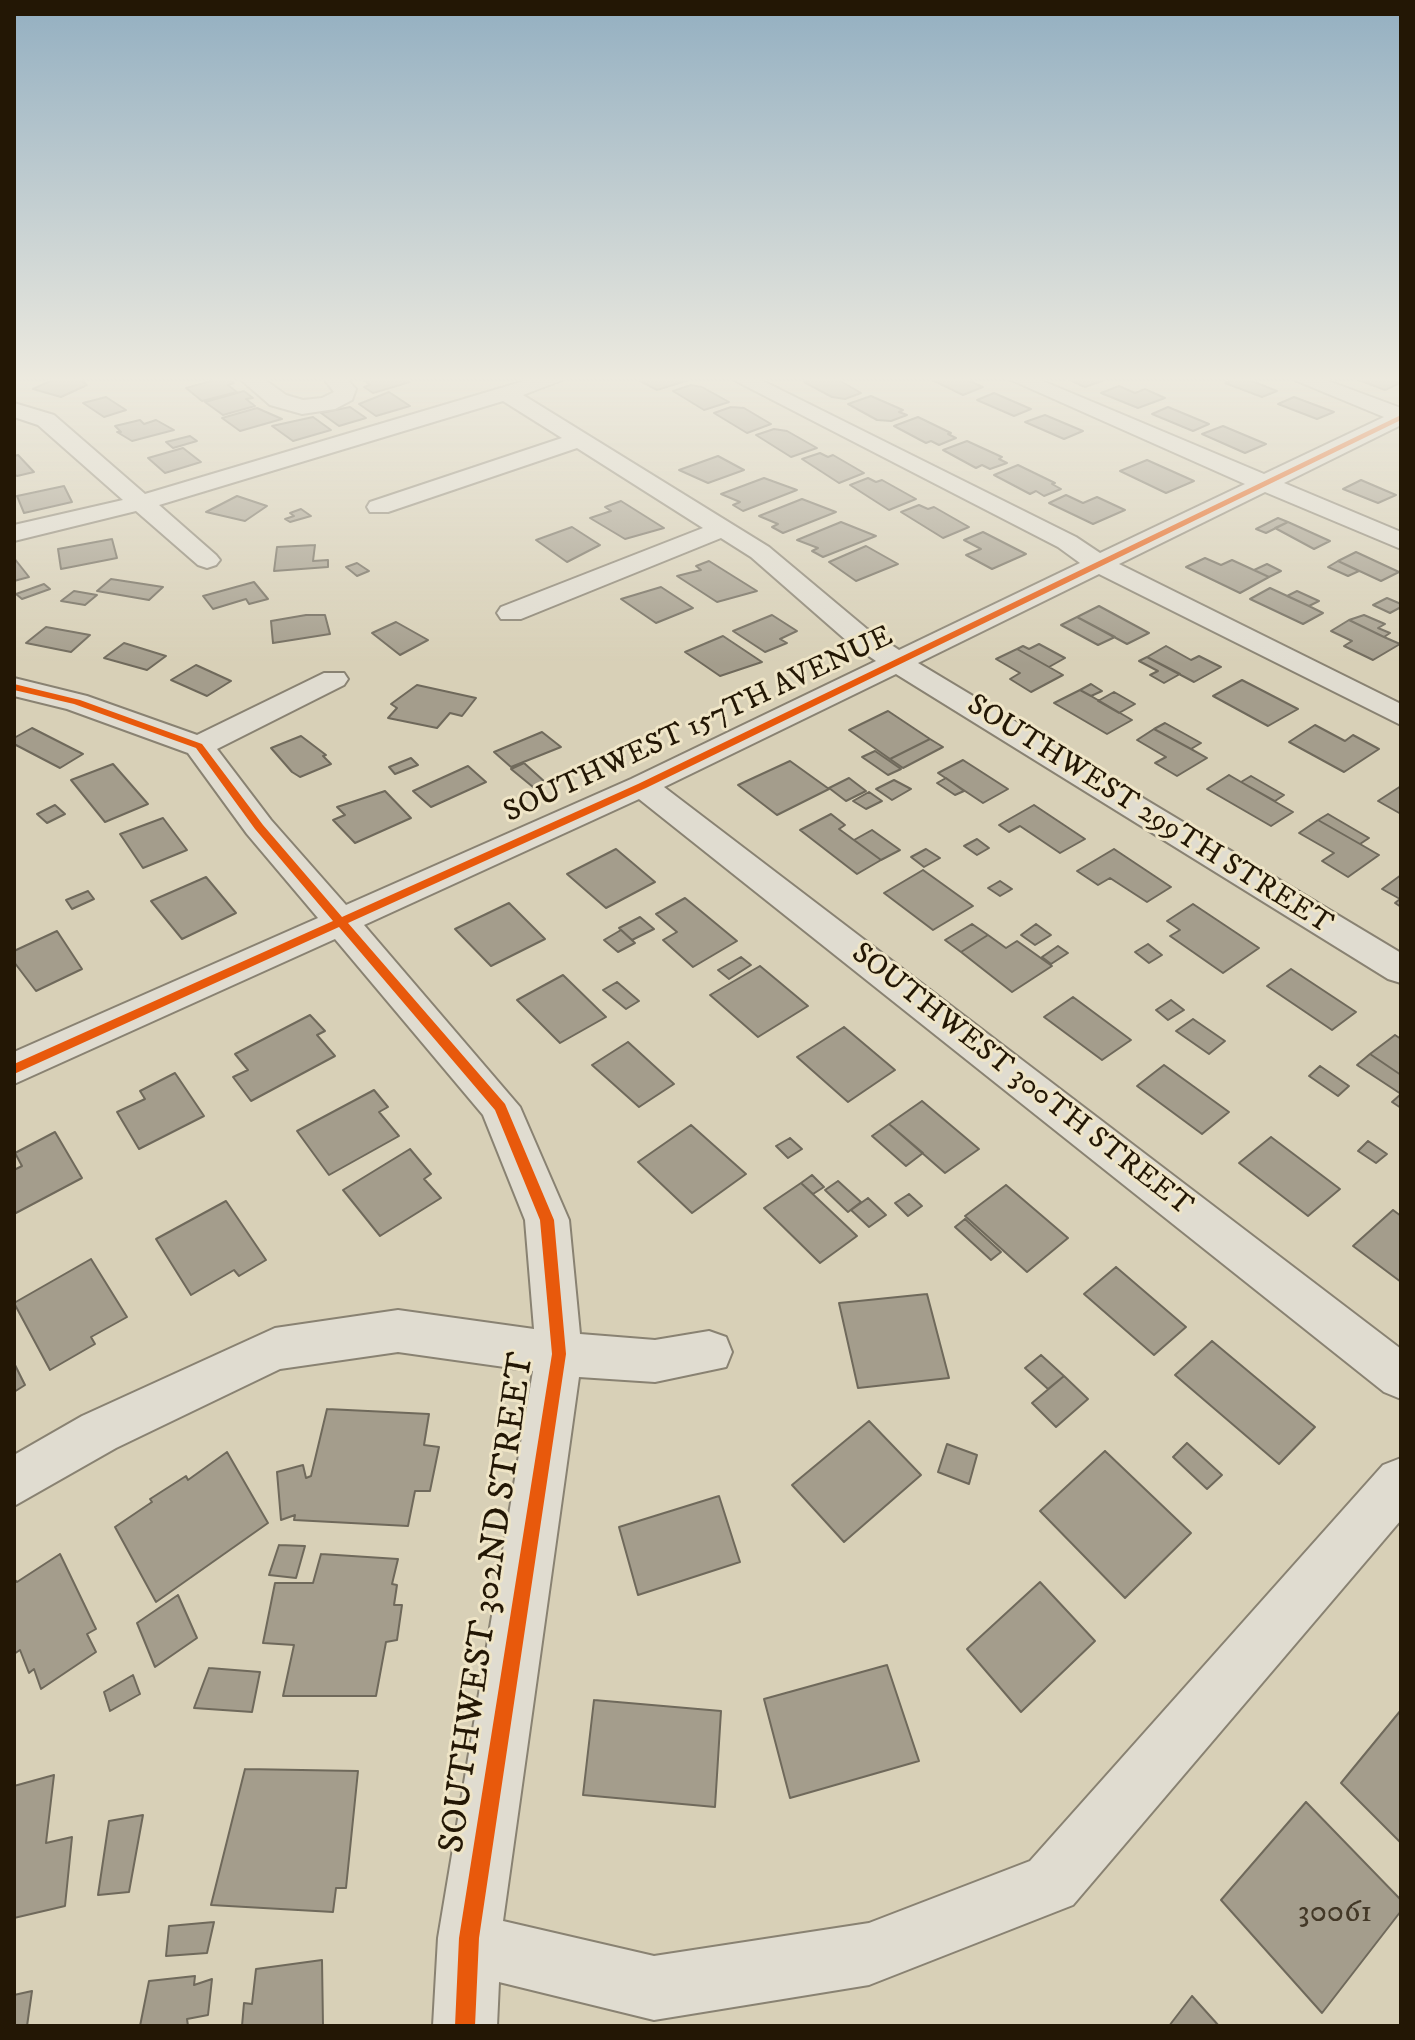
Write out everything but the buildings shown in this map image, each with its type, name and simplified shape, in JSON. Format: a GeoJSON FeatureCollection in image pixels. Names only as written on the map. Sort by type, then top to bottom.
{"type":"FeatureCollection","features":[{"type":"Feature","properties":{"kind":"street"},"geometry":{"type":"LineString","coordinates":[[107,474],[207,560]]}},
{"type":"Feature","properties":{"kind":"street"},"geometry":{"type":"LineString","coordinates":[[14,533],[140,503],[237,474]]}},
{"type":"Feature","properties":{"kind":"street"},"geometry":{"type":"LineString","coordinates":[[379,507],[477,474]]}},
{"type":"Feature","properties":{"kind":"street","name":"SOUTHWEST 299TH STREET"},"geometry":{"type":"LineString","coordinates":[[631,474],[760,552],[857,635],[897,662],[1401,970]]}},
{"type":"Feature","properties":{"kind":"street"},"geometry":{"type":"LineString","coordinates":[[932,474],[1067,542],[1099,564],[1401,716]]}},
{"type":"Feature","properties":{"kind":"street"},"geometry":{"type":"LineString","coordinates":[[1241,474],[1401,541]]}},
{"type":"Feature","properties":{"kind":"street","name":"SOUTHWEST 157TH AVENUE"},"geometry":{"type":"LineString","coordinates":[[14,1069],[642,786],[1284,474]]}},
{"type":"Feature","properties":{"kind":"street"},"geometry":{"type":"LineString","coordinates":[[511,613],[722,529]]}},
{"type":"Feature","properties":{"kind":"street"},"geometry":{"type":"LineString","coordinates":[[14,687],[77,702],[199,746],[334,679]]}},
{"type":"Feature","properties":{"kind":"street","name":"SOUTHWEST 302ND STREET"},"geometry":{"type":"LineString","coordinates":[[199,746],[259,827],[342,919],[500,1107],[547,1220],[559,1354],[469,1938],[465,2026]]}},
{"type":"Feature","properties":{"kind":"street","name":"SOUTHWEST 300TH STREET"},"geometry":{"type":"LineString","coordinates":[[642,786],[1401,1377]]}},
{"type":"Feature","properties":{"kind":"street"},"geometry":{"type":"LineString","coordinates":[[14,1482],[99,1432],[275,1349],[398,1331],[559,1354],[655,1361],[709,1352]]}},
{"type":"Feature","properties":{"kind":"street"},"geometry":{"type":"LineString","coordinates":[[469,1938],[511,1956],[654,1988],[869,1954],[1051,1883],[1401,1482]]}},
{"type":"Feature","properties":{"kind":"cycle path"},"geometry":{"type":"LineString","coordinates":[[14,1069],[642,786],[1283,474]]}},
{"type":"Feature","properties":{"kind":"cycle path"},"geometry":{"type":"LineString","coordinates":[[14,687],[77,702],[199,746],[259,827],[500,1107],[547,1220],[559,1354],[469,1938],[465,2026]]}}]}
